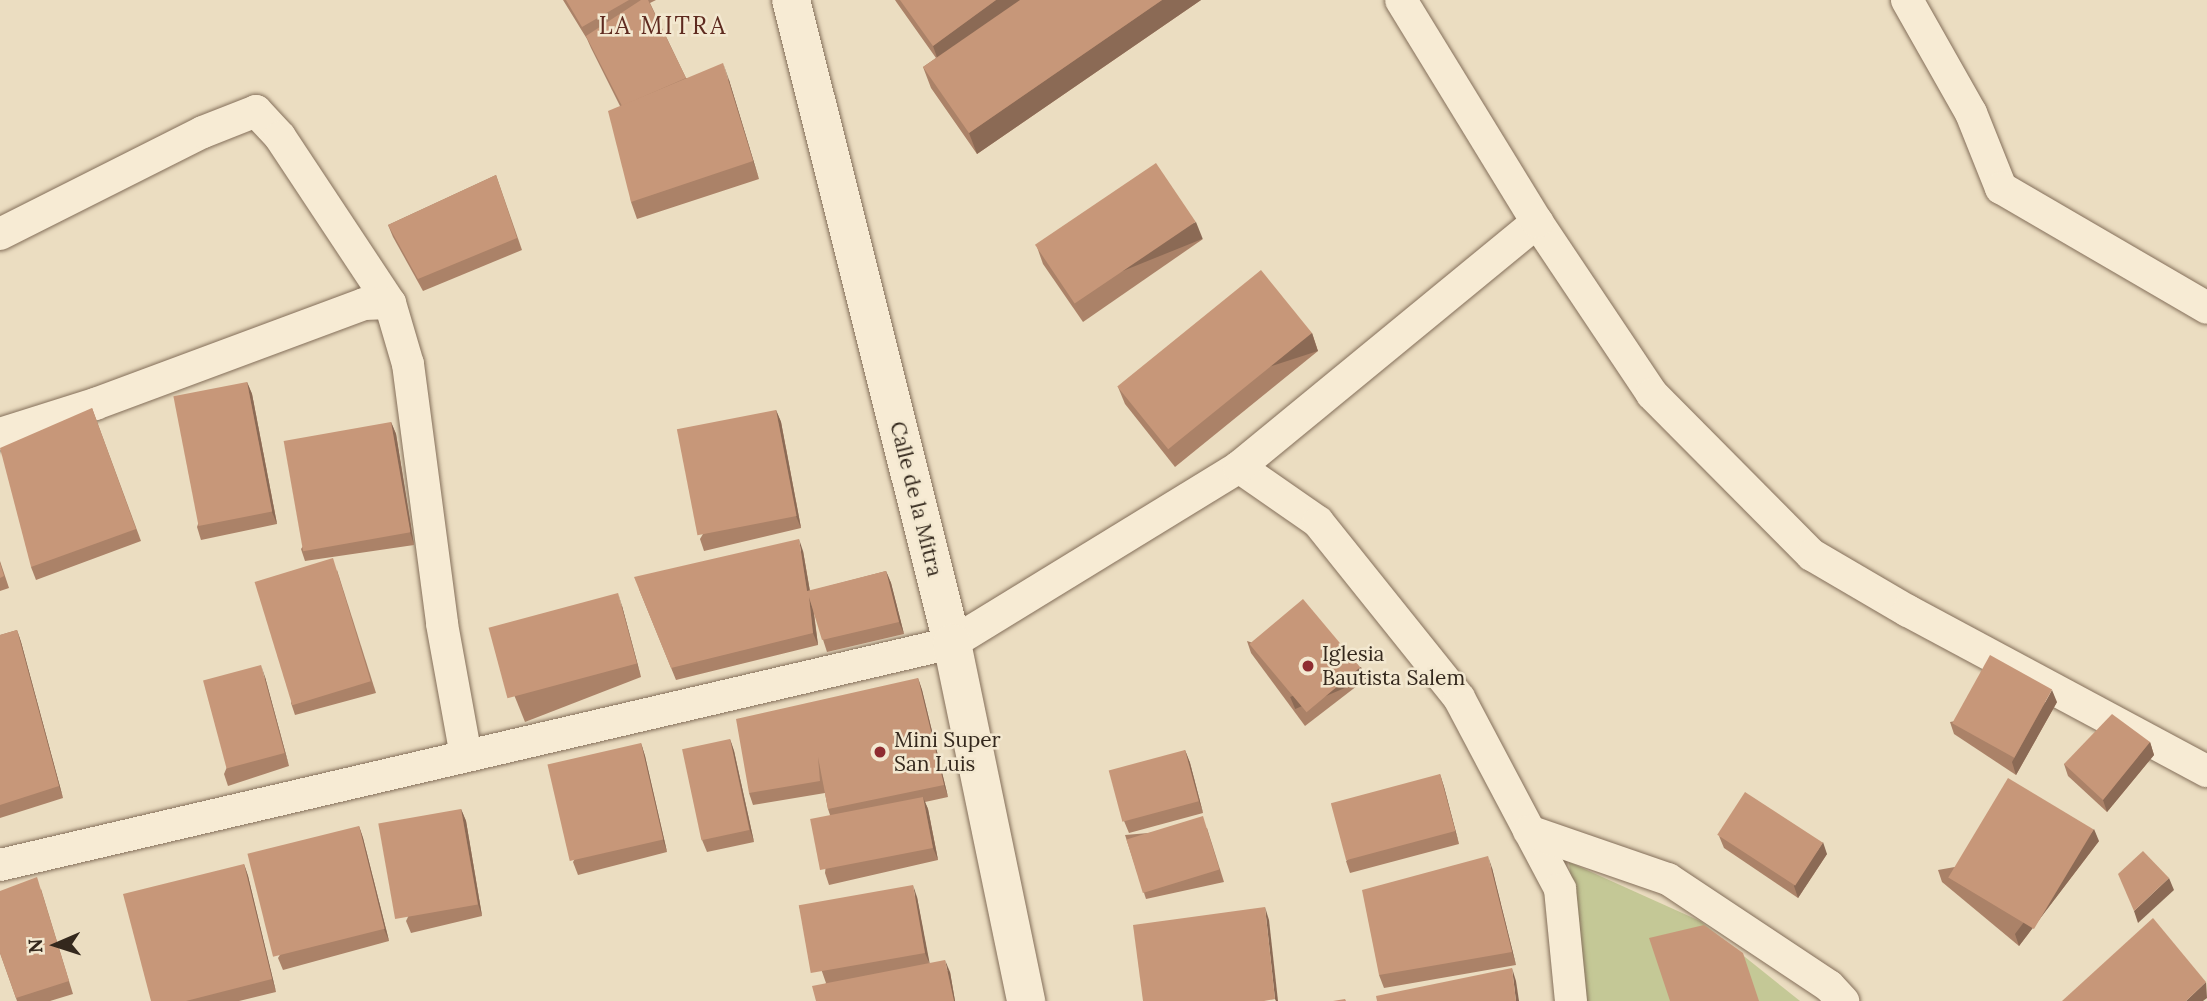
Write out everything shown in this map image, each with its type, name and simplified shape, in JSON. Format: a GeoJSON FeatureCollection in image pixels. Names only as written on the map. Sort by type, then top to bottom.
{"type":"FeatureCollection","features":[{"type":"Feature","properties":{"kind":"street","name":"Calle de la Mitra"},"geometry":{"type":"LineString","coordinates":[[791,0],[952,643],[1026,1001]]}},
{"type":"Feature","properties":{"kind":"street"},"geometry":{"type":"LineString","coordinates":[[1401,0],[1537,222],[1652,394],[1812,555],[1908,611],[2207,771]]}},
{"type":"Feature","properties":{"kind":"street"},"geometry":{"type":"LineString","coordinates":[[1907,0],[1971,113],[2001,188],[2207,307]]}},
{"type":"Feature","properties":{"kind":"street"},"geometry":{"type":"LineString","coordinates":[[0,234],[203,132],[256,111],[280,137],[390,303],[408,364],[442,624],[466,756]]}},
{"type":"Feature","properties":{"kind":"street"},"geometry":{"type":"LineString","coordinates":[[0,865],[952,643],[1239,467],[1537,222]]}},
{"type":"Feature","properties":{"kind":"street"},"geometry":{"type":"LineString","coordinates":[[0,434],[95,404],[364,304],[390,303]]}},
{"type":"Feature","properties":{"kind":"street"},"geometry":{"type":"LineString","coordinates":[[1239,467],[1318,522],[1459,698],[1560,889],[1571,1001]]}},
{"type":"Feature","properties":{"kind":"street"},"geometry":{"type":"LineString","coordinates":[[1529,831],[1668,880],[1829,986],[1843,1001]]}},
{"type":"Feature","properties":{"kind":"green space"},"geometry":{"type":"Polygon","coordinates":[[[1569,862],[1700,921],[1800,1001],[1584,1001],[1569,862]]]}},
{"type":"Feature","properties":{"kind":"building"},"geometry":{"type":"Polygon","coordinates":[[[566,0],[629,0],[582,27],[566,0]]]}},
{"type":"Feature","properties":{"kind":"building"},"geometry":{"type":"Polygon","coordinates":[[[641,0],[648,0],[686,78],[622,106],[586,36],[641,0]]]}},
{"type":"Feature","properties":{"kind":"building"},"geometry":{"type":"Polygon","coordinates":[[[900,0],[996,0],[933,46],[900,0]]]}},
{"type":"Feature","properties":{"kind":"building"},"geometry":{"type":"Polygon","coordinates":[[[1020,0],[1162,0],[969,133],[923,67],[1020,0]]]}},
{"type":"Feature","properties":{"kind":"building"},"geometry":{"type":"Polygon","coordinates":[[[723,63],[753,161],[631,202],[608,111],[723,63]]]}},
{"type":"Feature","properties":{"kind":"building"},"geometry":{"type":"Polygon","coordinates":[[[1156,163],[1196,222],[1075,304],[1035,245],[1156,163]]]}},
{"type":"Feature","properties":{"kind":"building"},"geometry":{"type":"Polygon","coordinates":[[[496,175],[517,238],[418,279],[388,225],[496,175]]]}},
{"type":"Feature","properties":{"kind":"building"},"geometry":{"type":"Polygon","coordinates":[[[1261,270],[1312,333],[1168,449],[1117,386],[1261,270]]]}},
{"type":"Feature","properties":{"kind":"building"},"geometry":{"type":"Polygon","coordinates":[[[247,382],[272,512],[199,526],[173,396],[247,382]]]}},
{"type":"Feature","properties":{"kind":"building"},"geometry":{"type":"Polygon","coordinates":[[[92,408],[136,529],[31,567],[0,448],[92,408]]]}},
{"type":"Feature","properties":{"kind":"building"},"geometry":{"type":"Polygon","coordinates":[[[776,410],[797,516],[697,535],[677,429],[776,410]]]}},
{"type":"Feature","properties":{"kind":"building"},"geometry":{"type":"Polygon","coordinates":[[[391,422],[410,532],[303,551],[284,441],[391,422]]]}},
{"type":"Feature","properties":{"kind":"building"},"geometry":{"type":"Polygon","coordinates":[[[799,539],[807,591],[886,571],[899,622],[822,640],[809,597],[813,633],[671,668],[634,577],[799,539]]]}},
{"type":"Feature","properties":{"kind":"building"},"geometry":{"type":"Polygon","coordinates":[[[333,558],[371,681],[292,705],[255,582],[333,558]]]}},
{"type":"Feature","properties":{"kind":"building"},"geometry":{"type":"Polygon","coordinates":[[[618,593],[637,664],[507,698],[489,628],[618,593]]]}},
{"type":"Feature","properties":{"kind":"building","name":"Iglesia Bautista Salem"},"geometry":{"type":"Polygon","coordinates":[[[1303,599],[1360,667],[1307,712],[1249,644],[1303,599]]]}},
{"type":"Feature","properties":{"kind":"building"},"geometry":{"type":"Polygon","coordinates":[[[17,630],[59,786],[0,805],[0,635],[17,630]]]}},
{"type":"Feature","properties":{"kind":"building"},"geometry":{"type":"Polygon","coordinates":[[[1990,655],[2052,689],[2014,758],[1952,723],[1990,655]]]}},
{"type":"Feature","properties":{"kind":"building"},"geometry":{"type":"Polygon","coordinates":[[[261,665],[285,753],[227,768],[203,681],[261,665]]]}},
{"type":"Feature","properties":{"kind":"building"},"geometry":{"type":"Polygon","coordinates":[[[918,678],[944,785],[828,809],[818,757],[820,781],[749,793],[736,719],[918,678]]]}},
{"type":"Feature","properties":{"kind":"building"},"geometry":{"type":"Polygon","coordinates":[[[2112,714],[2150,742],[2103,800],[2064,764],[2112,714]]]}},
{"type":"Feature","properties":{"kind":"building"},"geometry":{"type":"Polygon","coordinates":[[[730,739],[749,830],[701,840],[682,749],[730,739]]]}},
{"type":"Feature","properties":{"kind":"building"},"geometry":{"type":"Polygon","coordinates":[[[641,743],[663,839],[570,861],[547,765],[641,743]]]}},
{"type":"Feature","properties":{"kind":"building"},"geometry":{"type":"Polygon","coordinates":[[[1185,750],[1199,801],[1122,822],[1109,770],[1185,750]]]}},
{"type":"Feature","properties":{"kind":"building"},"geometry":{"type":"Polygon","coordinates":[[[1440,774],[1455,831],[1346,860],[1331,803],[1440,774]]]}},
{"type":"Feature","properties":{"kind":"building"},"geometry":{"type":"Polygon","coordinates":[[[2008,778],[2094,830],[2034,929],[1948,877],[2008,778]]]}},
{"type":"Feature","properties":{"kind":"building"},"geometry":{"type":"Polygon","coordinates":[[[1745,792],[1823,843],[1795,885],[1717,835],[1745,792]]]}},
{"type":"Feature","properties":{"kind":"building"},"geometry":{"type":"Polygon","coordinates":[[[923,797],[933,848],[820,870],[810,819],[923,797]]]}},
{"type":"Feature","properties":{"kind":"building"},"geometry":{"type":"Polygon","coordinates":[[[461,809],[478,905],[395,919],[378,824],[461,809]]]}},
{"type":"Feature","properties":{"kind":"building"},"geometry":{"type":"Polygon","coordinates":[[[1203,816],[1219,870],[1143,893],[1126,839],[1203,816]]]}},
{"type":"Feature","properties":{"kind":"building"},"geometry":{"type":"Polygon","coordinates":[[[359,826],[385,929],[273,957],[247,854],[359,826]]]}},
{"type":"Feature","properties":{"kind":"building"},"geometry":{"type":"Polygon","coordinates":[[[2143,851],[2169,878],[2134,911],[2118,874],[2143,851]]]}},
{"type":"Feature","properties":{"kind":"building"},"geometry":{"type":"Polygon","coordinates":[[[1488,856],[1512,952],[1379,975],[1362,890],[1488,856]]]}},
{"type":"Feature","properties":{"kind":"building"},"geometry":{"type":"Polygon","coordinates":[[[244,864],[272,979],[186,1001],[151,1001],[123,894],[244,864]]]}},
{"type":"Feature","properties":{"kind":"building"},"geometry":{"type":"Polygon","coordinates":[[[37,877],[69,981],[16,998],[0,953],[0,891],[37,877]]]}},
{"type":"Feature","properties":{"kind":"building"},"geometry":{"type":"Polygon","coordinates":[[[913,885],[925,953],[811,973],[799,905],[913,885]]]}},
{"type":"Feature","properties":{"kind":"building"},"geometry":{"type":"Polygon","coordinates":[[[1265,907],[1275,999],[1143,1001],[1133,925],[1265,907]]]}},
{"type":"Feature","properties":{"kind":"building"},"geometry":{"type":"Polygon","coordinates":[[[2153,918],[2206,982],[2186,1001],[2062,1001],[2153,918]]]}},
{"type":"Feature","properties":{"kind":"building"},"geometry":{"type":"Polygon","coordinates":[[[1704,925],[1743,953],[1759,1001],[1670,1001],[1649,938],[1704,925]]]}},
{"type":"Feature","properties":{"kind":"building"},"geometry":{"type":"Polygon","coordinates":[[[945,960],[954,1001],[816,1001],[812,986],[945,960]]]}},
{"type":"Feature","properties":{"kind":"building"},"geometry":{"type":"Polygon","coordinates":[[[1512,968],[1516,1001],[1377,1001],[1376,996],[1512,968]]]}},
{"type":"Feature","properties":{"kind":"place","name":"Iglesia Bautista Salem"},"geometry":{"type":"Point","coordinates":[1308,666]}},
{"type":"Feature","properties":{"kind":"place","name":"Mini Super San Luis"},"geometry":{"type":"Point","coordinates":[880,752]}},
{"type":"Feature","properties":{"kind":"district","name":"LA MITRA"},"geometry":{"type":"Point","coordinates":[663,26]}}]}
